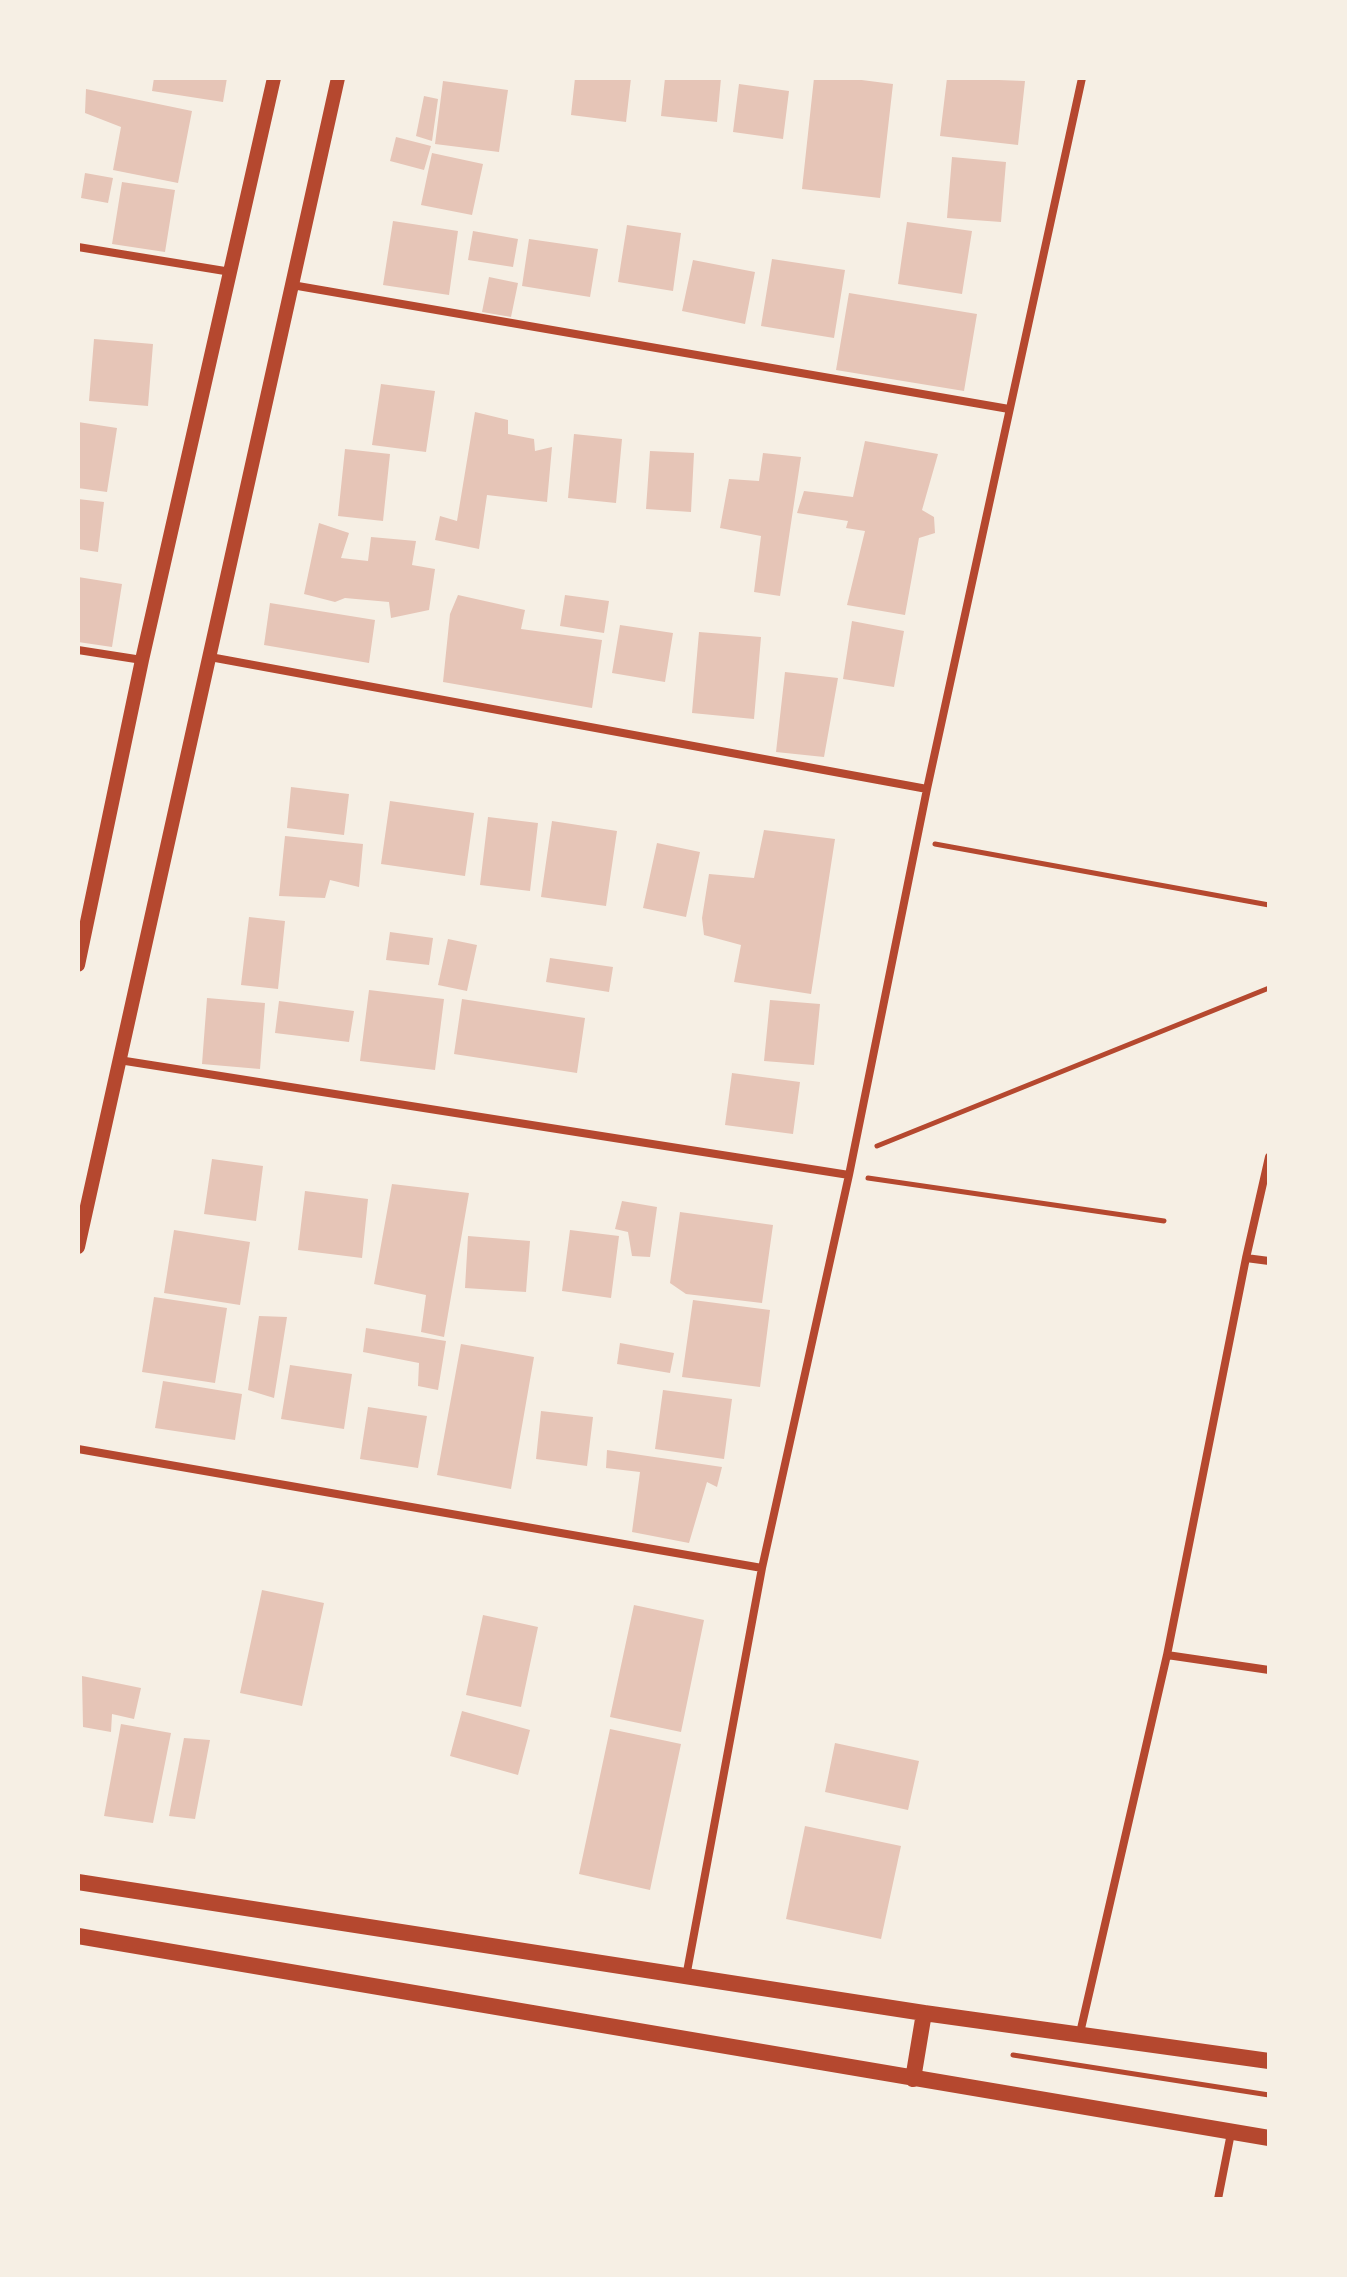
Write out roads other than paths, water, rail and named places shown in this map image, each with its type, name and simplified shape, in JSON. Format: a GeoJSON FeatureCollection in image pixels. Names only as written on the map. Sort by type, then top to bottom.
{"type":"FeatureCollection","features":[{"type":"Feature","properties":{"kind":"main road"},"geometry":{"type":"LineString","coordinates":[[78,1882],[686,1978],[1269,2061]]}},
{"type":"Feature","properties":{"kind":"main road"},"geometry":{"type":"LineString","coordinates":[[78,1936],[1269,2138]]}},
{"type":"Feature","properties":{"kind":"main road"},"geometry":{"type":"LineString","coordinates":[[913,2079],[924,2013]]}},
{"type":"Feature","properties":{"kind":"street"},"geometry":{"type":"LineString","coordinates":[[78,965],[142,660],[274,78]]}},
{"type":"Feature","properties":{"kind":"street"},"geometry":{"type":"LineString","coordinates":[[78,1247],[338,78]]}},
{"type":"Feature","properties":{"kind":"street"},"geometry":{"type":"LineString","coordinates":[[686,1978],[762,1568],[849,1175],[927,789],[1082,78]]}},
{"type":"Feature","properties":{"kind":"street"},"geometry":{"type":"LineString","coordinates":[[78,247],[232,272]]}},
{"type":"Feature","properties":{"kind":"street"},"geometry":{"type":"LineString","coordinates":[[292,285],[1009,409]]}},
{"type":"Feature","properties":{"kind":"street"},"geometry":{"type":"LineString","coordinates":[[78,650],[142,660]]}},
{"type":"Feature","properties":{"kind":"street"},"geometry":{"type":"LineString","coordinates":[[210,657],[927,789]]}},
{"type":"Feature","properties":{"kind":"street"},"geometry":{"type":"LineString","coordinates":[[119,1060],[849,1175]]}},
{"type":"Feature","properties":{"kind":"street"},"geometry":{"type":"LineString","coordinates":[[1080,2033],[1167,1655],[1269,1157]]}},
{"type":"Feature","properties":{"kind":"street"},"geometry":{"type":"LineString","coordinates":[[1246,1258],[1269,1261]]}},
{"type":"Feature","properties":{"kind":"street"},"geometry":{"type":"LineString","coordinates":[[78,1449],[762,1568]]}},
{"type":"Feature","properties":{"kind":"street"},"geometry":{"type":"LineString","coordinates":[[1167,1655],[1269,1670]]}},
{"type":"Feature","properties":{"kind":"street"},"geometry":{"type":"LineString","coordinates":[[1218,2199],[1231,2133]]}}]}
